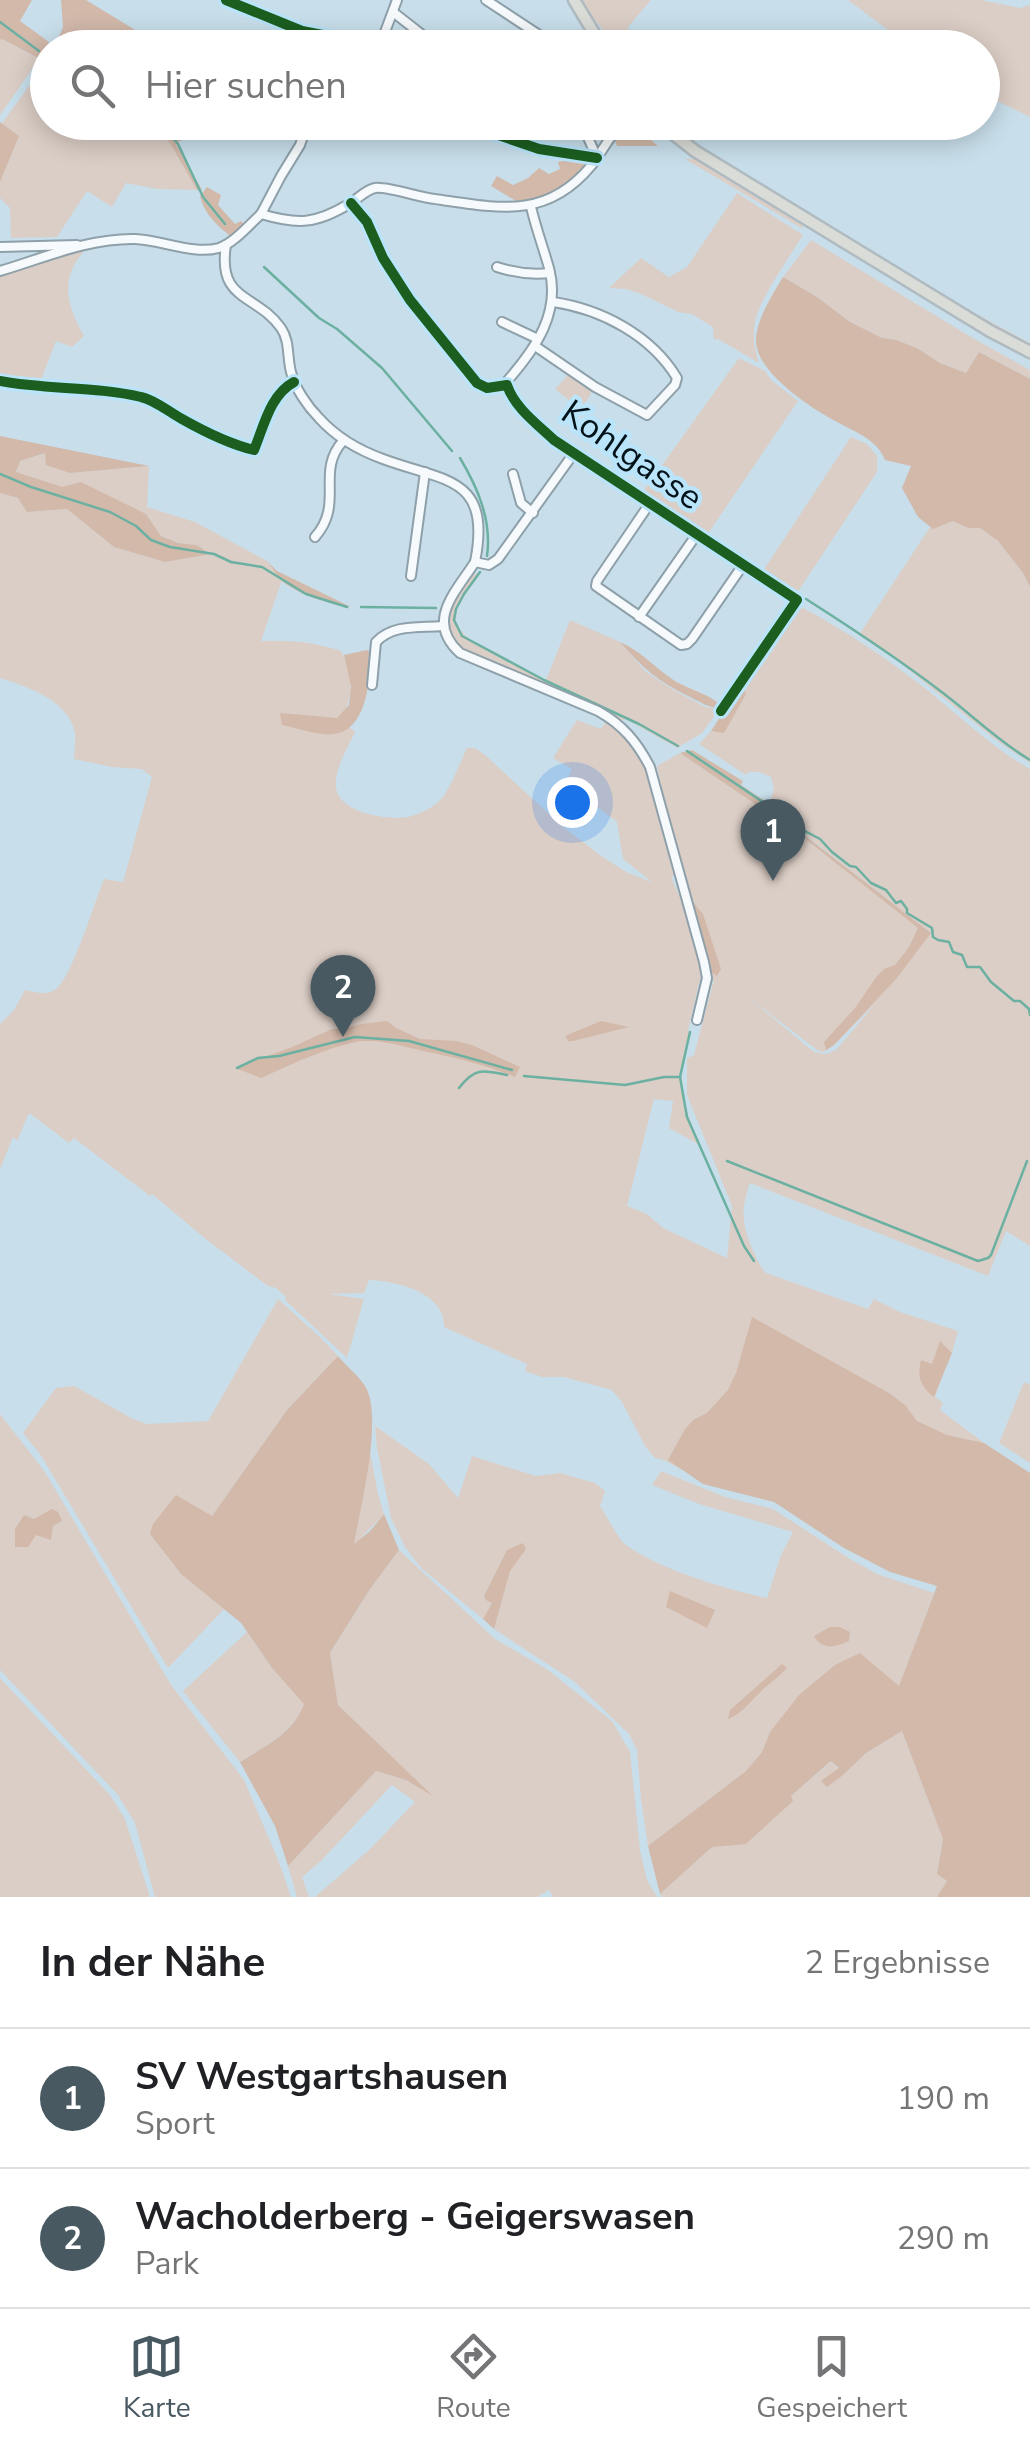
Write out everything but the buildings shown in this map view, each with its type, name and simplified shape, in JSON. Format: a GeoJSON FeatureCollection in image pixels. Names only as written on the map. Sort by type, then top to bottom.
{"type":"FeatureCollection","features":[{"type":"Feature","properties":{"kind":"main road"},"geometry":{"type":"LineString","coordinates":[[574,0],[592,30]]}},
{"type":"Feature","properties":{"kind":"main road"},"geometry":{"type":"LineString","coordinates":[[681,140],[1030,352]]}},
{"type":"Feature","properties":{"kind":"street"},"geometry":{"type":"LineString","coordinates":[[226,0],[300,30]]}},
{"type":"Feature","properties":{"kind":"street"},"geometry":{"type":"LineString","coordinates":[[486,0],[532,30]]}},
{"type":"Feature","properties":{"kind":"street"},"geometry":{"type":"LineString","coordinates":[[385,30],[394,4],[421,30]]}},
{"type":"Feature","properties":{"kind":"street"},"geometry":{"type":"LineString","coordinates":[[0,247],[86,245],[132,239],[217,248],[262,214],[302,140]]}},
{"type":"Feature","properties":{"kind":"street"},"geometry":{"type":"LineString","coordinates":[[513,140],[539,149],[597,158]]}},
{"type":"Feature","properties":{"kind":"street"},"geometry":{"type":"LineString","coordinates":[[589,140],[597,158]]}},
{"type":"Feature","properties":{"kind":"street"},"geometry":{"type":"LineString","coordinates":[[262,214],[286,222],[305,222],[324,217],[378,187],[433,199],[531,207],[558,196],[574,184],[610,140]]}},
{"type":"Feature","properties":{"kind":"street","name":"Kohlgasse"},"geometry":{"type":"LineString","coordinates":[[352,203],[367,222],[383,258],[410,300],[477,383],[486,388],[506,385],[510,395],[554,440],[796,600],[720,711]]}},
{"type":"Feature","properties":{"kind":"street"},"geometry":{"type":"LineString","coordinates":[[506,385],[537,342],[553,302],[550,273],[531,207]]}},
{"type":"Feature","properties":{"kind":"street"},"geometry":{"type":"LineString","coordinates":[[226,244],[225,273],[235,291],[279,325],[286,338],[294,382],[316,416],[343,442],[457,484],[468,496],[479,528],[474,562],[444,612],[442,626],[450,644],[460,653],[598,711],[614,720],[640,748],[650,767],[704,962],[706,978],[696,1020]]}},
{"type":"Feature","properties":{"kind":"street"},"geometry":{"type":"LineString","coordinates":[[0,271],[86,245]]}},
{"type":"Feature","properties":{"kind":"street"},"geometry":{"type":"LineString","coordinates":[[497,267],[514,273],[550,273]]}},
{"type":"Feature","properties":{"kind":"street"},"geometry":{"type":"LineString","coordinates":[[502,322],[537,342],[595,386],[647,415],[675,384],[677,378],[671,368],[640,337],[591,310],[553,302]]}},
{"type":"Feature","properties":{"kind":"street"},"geometry":{"type":"LineString","coordinates":[[0,381],[146,397],[190,424],[254,450],[272,404],[294,382]]}},
{"type":"Feature","properties":{"kind":"street"},"geometry":{"type":"LineString","coordinates":[[315,537],[329,515],[330,472],[334,452],[343,442]]}},
{"type":"Feature","properties":{"kind":"street"},"geometry":{"type":"LineString","coordinates":[[474,562],[488,564],[498,560],[574,453]]}},
{"type":"Feature","properties":{"kind":"street"},"geometry":{"type":"LineString","coordinates":[[411,576],[425,472]]}},
{"type":"Feature","properties":{"kind":"street"},"geometry":{"type":"LineString","coordinates":[[513,474],[522,503],[533,513]]}},
{"type":"Feature","properties":{"kind":"street"},"geometry":{"type":"LineString","coordinates":[[650,503],[596,586],[639,617],[681,645],[686,644],[743,565]]}},
{"type":"Feature","properties":{"kind":"street"},"geometry":{"type":"LineString","coordinates":[[639,617],[696,534]]}},
{"type":"Feature","properties":{"kind":"street"},"geometry":{"type":"LineString","coordinates":[[372,685],[376,642],[385,633],[442,626]]}},
{"type":"Feature","properties":{"kind":"shaded area"},"geometry":{"type":"Polygon","coordinates":[[[0,0],[32,0],[20,21],[32,30],[30,54],[0,40],[0,0]]]}},
{"type":"Feature","properties":{"kind":"shaded area"},"geometry":{"type":"Polygon","coordinates":[[[61,0],[86,0],[135,30],[62,30],[61,0]]]}},
{"type":"Feature","properties":{"kind":"shaded area"},"geometry":{"type":"Polygon","coordinates":[[[581,0],[651,0],[628,30],[603,30],[581,0]]]}},
{"type":"Feature","properties":{"kind":"shaded area"},"geometry":{"type":"Polygon","coordinates":[[[848,0],[981,0],[1020,8],[1030,5],[1030,117],[1000,102],[1000,30],[888,30],[848,0]]]}},
{"type":"Feature","properties":{"kind":"shaded area"},"geometry":{"type":"Polygon","coordinates":[[[0,40],[30,54],[30,72],[0,115],[0,40]]]}},
{"type":"Feature","properties":{"kind":"shaded area"},"geometry":{"type":"Polygon","coordinates":[[[30,85],[30,140],[167,140],[197,190],[126,183],[112,207],[87,191],[57,237],[11,238],[10,208],[0,198],[0,182],[18,136],[2,123],[30,85]]]}},
{"type":"Feature","properties":{"kind":"shaded area"},"geometry":{"type":"Polygon","coordinates":[[[0,122],[19,136],[0,182],[0,122]]]}},
{"type":"Feature","properties":{"kind":"shaded area"},"geometry":{"type":"Polygon","coordinates":[[[167,140],[182,140],[176,144],[202,190],[197,190],[167,140]]]}},
{"type":"Feature","properties":{"kind":"shaded area"},"geometry":{"type":"Polygon","coordinates":[[[615,140],[651,140],[658,146],[617,146],[615,140]]]}},
{"type":"Feature","properties":{"kind":"shaded area"},"geometry":{"type":"Polygon","coordinates":[[[702,147],[945,297],[1030,343],[1030,349],[993,330],[702,147]]]}},
{"type":"Feature","properties":{"kind":"shaded area"},"geometry":{"type":"Polygon","coordinates":[[[685,159],[707,165],[801,221],[803,229],[685,159]]]}},
{"type":"Feature","properties":{"kind":"shaded area"},"geometry":{"type":"Polygon","coordinates":[[[558,162],[588,164],[565,185],[541,198],[521,204],[491,186],[497,176],[513,185],[539,168],[549,174],[560,169],[558,162]]]}},
{"type":"Feature","properties":{"kind":"shaded area"},"geometry":{"type":"Polygon","coordinates":[[[207,187],[221,195],[218,205],[235,224],[244,224],[230,236],[205,208],[200,196],[207,187]]]}},
{"type":"Feature","properties":{"kind":"shaded area"},"geometry":{"type":"Polygon","coordinates":[[[737,193],[803,235],[758,312],[754,338],[759,363],[714,340],[713,327],[692,314],[678,312],[626,289],[609,288],[641,258],[669,277],[687,267],[737,193]]]}},
{"type":"Feature","properties":{"kind":"shaded area"},"geometry":{"type":"Polygon","coordinates":[[[811,240],[1030,370],[1030,379],[979,352],[966,373],[917,348],[882,338],[850,322],[783,277],[811,240]]]}},
{"type":"Feature","properties":{"kind":"shaded area"},"geometry":{"type":"Polygon","coordinates":[[[84,251],[71,272],[68,293],[84,336],[72,347],[56,341],[39,385],[0,378],[0,275],[84,251]]]}},
{"type":"Feature","properties":{"kind":"shaded area"},"geometry":{"type":"Polygon","coordinates":[[[783,277],[850,322],[882,338],[917,348],[940,363],[966,373],[979,352],[1030,379],[1030,587],[998,541],[980,528],[968,528],[953,521],[933,529],[918,517],[902,488],[911,466],[885,460],[871,441],[826,416],[775,378],[759,354],[756,334],[783,277]]]}},
{"type":"Feature","properties":{"kind":"shaded area"},"geometry":{"type":"Polygon","coordinates":[[[739,358],[765,371],[798,401],[707,535],[643,492],[739,358]]]}},
{"type":"Feature","properties":{"kind":"shaded area"},"geometry":{"type":"Polygon","coordinates":[[[570,373],[592,388],[580,409],[555,389],[570,373]]]}},
{"type":"Feature","properties":{"kind":"shaded area"},"geometry":{"type":"Polygon","coordinates":[[[0,436],[149,466],[70,473],[46,465],[45,453],[20,461],[16,472],[62,487],[81,482],[146,514],[161,536],[197,545],[210,554],[165,562],[114,547],[67,509],[27,512],[18,498],[0,493],[0,436]]]}},
{"type":"Feature","properties":{"kind":"shaded area"},"geometry":{"type":"Polygon","coordinates":[[[851,437],[867,444],[877,456],[877,472],[795,591],[763,571],[851,437]]]}},
{"type":"Feature","properties":{"kind":"shaded area"},"geometry":{"type":"Polygon","coordinates":[[[46,453],[70,473],[149,466],[147,507],[195,522],[267,561],[282,580],[261,641],[321,646],[341,651],[345,660],[350,693],[341,719],[355,732],[341,761],[336,785],[349,806],[400,818],[427,810],[446,793],[467,748],[475,748],[600,855],[626,872],[652,882],[623,859],[617,822],[566,784],[572,769],[553,758],[577,720],[601,729],[607,720],[631,741],[648,769],[676,874],[671,877],[698,955],[701,982],[685,1048],[682,1090],[700,1145],[669,1128],[673,1101],[654,1099],[627,1206],[727,1258],[732,1206],[687,1095],[687,1058],[694,1055],[715,982],[710,980],[712,968],[689,887],[684,884],[686,879],[657,766],[680,753],[799,833],[929,936],[931,933],[768,806],[774,789],[771,777],[759,772],[746,775],[699,744],[711,731],[724,732],[741,685],[793,612],[803,608],[897,667],[1030,769],[1030,1246],[1006,1231],[988,1276],[750,1183],[744,1210],[750,1243],[766,1273],[868,1309],[874,1299],[958,1331],[935,1397],[943,1403],[940,1410],[984,1443],[957,1437],[706,1483],[655,1458],[612,1390],[525,1371],[527,1364],[444,1327],[437,1305],[406,1286],[369,1280],[364,1293],[328,1294],[364,1299],[347,1358],[276,1288],[268,1286],[74,1138],[69,1143],[29,1113],[17,1141],[13,1137],[0,1169],[0,1024],[25,990],[49,992],[62,982],[104,879],[123,882],[152,777],[142,769],[74,759],[75,734],[65,712],[46,697],[0,678],[0,493],[18,498],[28,512],[67,509],[114,547],[165,562],[209,553],[197,545],[161,536],[146,514],[16,473],[20,461],[46,453]],[[748,997],[814,1052],[826,1054],[836,1050],[876,1003],[834,1045],[824,1052],[748,997]]]}},
{"type":"Feature","properties":{"kind":"shaded area"},"geometry":{"type":"Polygon","coordinates":[[[953,521],[968,528],[980,528],[998,541],[1030,587],[1030,763],[859,635],[930,527],[953,521]]]}},
{"type":"Feature","properties":{"kind":"shaded area"},"geometry":{"type":"Polygon","coordinates":[[[267,561],[277,571],[351,607],[296,590],[282,581],[267,561]]]}},
{"type":"Feature","properties":{"kind":"shaded area"},"geometry":{"type":"Polygon","coordinates":[[[479,572],[460,601],[456,621],[468,638],[494,655],[546,680],[570,620],[620,642],[646,672],[672,689],[705,707],[720,708],[702,733],[677,748],[626,719],[621,721],[460,651],[445,630],[460,589],[479,572]]]}},
{"type":"Feature","properties":{"kind":"shaded area"},"geometry":{"type":"Polygon","coordinates":[[[620,642],[675,681],[715,700],[720,708],[701,703],[660,680],[620,642]]]}},
{"type":"Feature","properties":{"kind":"shaded area"},"geometry":{"type":"Polygon","coordinates":[[[367,650],[371,653],[366,699],[349,728],[325,734],[282,725],[280,713],[337,718],[349,705],[351,686],[344,655],[367,650]]]}},
{"type":"Feature","properties":{"kind":"shaded area"},"geometry":{"type":"Polygon","coordinates":[[[741,685],[746,694],[724,733],[711,731],[741,685]]]}},
{"type":"Feature","properties":{"kind":"shaded area"},"geometry":{"type":"Polygon","coordinates":[[[692,750],[743,781],[741,785],[768,803],[768,807],[931,933],[896,979],[826,1050],[824,1042],[877,976],[895,965],[918,928],[798,833],[680,753],[692,750]]]}},
{"type":"Feature","properties":{"kind":"shaded area"},"geometry":{"type":"Polygon","coordinates":[[[691,900],[703,914],[721,969],[717,976],[708,970],[691,900]]]}},
{"type":"Feature","properties":{"kind":"shaded area"},"geometry":{"type":"Polygon","coordinates":[[[387,1021],[420,1039],[472,1045],[520,1067],[515,1077],[454,1058],[364,1041],[326,1050],[261,1078],[235,1068],[332,1029],[387,1021]]]}},
{"type":"Feature","properties":{"kind":"shaded area"},"geometry":{"type":"Polygon","coordinates":[[[601,1021],[629,1027],[573,1041],[565,1036],[601,1021]]]}},
{"type":"Feature","properties":{"kind":"shaded area"},"geometry":{"type":"Polygon","coordinates":[[[278,1299],[338,1356],[287,1410],[212,1516],[150,1534],[181,1574],[224,1609],[168,1668],[40,1454],[23,1433],[56,1388],[74,1386],[147,1424],[208,1421],[278,1299]]]}},
{"type":"Feature","properties":{"kind":"shaded area"},"geometry":{"type":"Polygon","coordinates":[[[752,1317],[889,1393],[917,1421],[947,1435],[984,1443],[1030,1473],[1030,1897],[937,1897],[947,1881],[937,1874],[943,1839],[902,1731],[866,1753],[827,1787],[821,1781],[839,1768],[831,1761],[746,1844],[712,1847],[660,1894],[648,1846],[746,1771],[799,1695],[835,1665],[860,1653],[899,1686],[937,1586],[890,1572],[844,1548],[774,1502],[703,1484],[668,1460],[685,1429],[728,1390],[752,1317]]]}},
{"type":"Feature","properties":{"kind":"shaded area"},"geometry":{"type":"Polygon","coordinates":[[[940,1341],[952,1353],[934,1397],[921,1381],[920,1366],[921,1360],[932,1364],[940,1341]]]}},
{"type":"Feature","properties":{"kind":"shaded area"},"geometry":{"type":"Polygon","coordinates":[[[338,1356],[365,1386],[372,1418],[369,1463],[354,1544],[384,1514],[399,1550],[330,1653],[338,1705],[433,1796],[406,1780],[376,1771],[288,1866],[275,1826],[240,1762],[286,1731],[304,1704],[272,1668],[241,1623],[181,1574],[150,1534],[153,1524],[176,1495],[212,1516],[287,1410],[338,1356]]]}},
{"type":"Feature","properties":{"kind":"shaded area"},"geometry":{"type":"Polygon","coordinates":[[[1024,1382],[1030,1385],[1030,1463],[999,1443],[1024,1382]]]}},
{"type":"Feature","properties":{"kind":"shaded area"},"geometry":{"type":"Polygon","coordinates":[[[0,1414],[45,1472],[171,1685],[244,1780],[291,1897],[155,1897],[135,1823],[118,1795],[0,1670],[0,1414]],[[24,1515],[15,1529],[51,1538],[53,1526],[62,1521],[24,1515]]]}},
{"type":"Feature","properties":{"kind":"shaded area"},"geometry":{"type":"Polygon","coordinates":[[[375,1426],[429,1464],[458,1498],[472,1456],[536,1476],[560,1473],[595,1483],[605,1491],[600,1506],[626,1545],[675,1570],[767,1598],[793,1532],[699,1504],[652,1485],[661,1471],[725,1497],[773,1509],[877,1574],[934,1593],[899,1687],[770,1732],[762,1752],[746,1771],[648,1846],[637,1750],[629,1734],[575,1682],[494,1629],[510,1570],[507,1551],[484,1596],[492,1602],[483,1619],[421,1568],[391,1518],[375,1426]]]}},
{"type":"Feature","properties":{"kind":"shaded area"},"geometry":{"type":"Polygon","coordinates":[[[370,1452],[384,1514],[353,1546],[370,1452]]]}},
{"type":"Feature","properties":{"kind":"shaded area"},"geometry":{"type":"Polygon","coordinates":[[[52,1509],[62,1521],[53,1526],[51,1540],[36,1535],[28,1547],[15,1547],[15,1529],[24,1515],[34,1519],[52,1509]]]}},
{"type":"Feature","properties":{"kind":"shaded area"},"geometry":{"type":"Polygon","coordinates":[[[523,1543],[526,1549],[510,1571],[494,1629],[483,1619],[492,1603],[484,1596],[507,1550],[523,1543]]]}},
{"type":"Feature","properties":{"kind":"shaded area"},"geometry":{"type":"Polygon","coordinates":[[[399,1550],[495,1639],[548,1670],[612,1721],[630,1752],[640,1850],[647,1880],[657,1897],[553,1897],[549,1890],[537,1897],[315,1897],[369,1850],[415,1802],[392,1785],[302,1877],[309,1897],[297,1897],[288,1866],[376,1771],[428,1792],[338,1705],[330,1654],[399,1550]]]}},
{"type":"Feature","properties":{"kind":"shaded area"},"geometry":{"type":"Polygon","coordinates":[[[670,1591],[715,1610],[707,1628],[666,1607],[670,1591]]]}},
{"type":"Feature","properties":{"kind":"shaded area"},"geometry":{"type":"Polygon","coordinates":[[[830,1627],[850,1632],[849,1641],[834,1646],[821,1644],[814,1636],[830,1627]]]}},
{"type":"Feature","properties":{"kind":"shaded area"},"geometry":{"type":"Polygon","coordinates":[[[247,1632],[272,1668],[305,1704],[286,1731],[240,1762],[183,1691],[247,1632]]]}},
{"type":"Feature","properties":{"kind":"shaded area"},"geometry":{"type":"Polygon","coordinates":[[[782,1664],[787,1668],[728,1719],[730,1710],[782,1664]]]}},
{"type":"Feature","properties":{"kind":"shaded area"},"geometry":{"type":"Polygon","coordinates":[[[0,1678],[110,1795],[125,1819],[150,1897],[0,1897],[0,1678]]]}},
{"type":"Feature","properties":{"kind":"shaded area"},"geometry":{"type":"Polygon","coordinates":[[[902,1731],[943,1839],[937,1874],[947,1881],[937,1897],[662,1897],[660,1894],[712,1847],[790,1797],[832,1761],[843,1775],[866,1753],[902,1731]]]}},
{"type":"Feature","properties":{"kind":"waterway"},"geometry":{"type":"LineString","coordinates":[[0,22],[30,44]]}},
{"type":"Feature","properties":{"kind":"waterway"},"geometry":{"type":"LineString","coordinates":[[175,140],[203,197],[225,224]]}},
{"type":"Feature","properties":{"kind":"waterway"},"geometry":{"type":"LineString","coordinates":[[264,267],[382,368],[452,451]]}},
{"type":"Feature","properties":{"kind":"waterway"},"geometry":{"type":"LineString","coordinates":[[460,458],[482,505],[487,556]]}},
{"type":"Feature","properties":{"kind":"waterway"},"geometry":{"type":"LineString","coordinates":[[0,474],[110,512],[136,526],[151,540],[262,567],[306,594],[347,607]]}},
{"type":"Feature","properties":{"kind":"waterway"},"geometry":{"type":"LineString","coordinates":[[480,572],[456,609],[454,620],[462,636],[678,746]]}},
{"type":"Feature","properties":{"kind":"waterway"},"geometry":{"type":"LineString","coordinates":[[806,599],[910,668],[1030,760]]}},
{"type":"Feature","properties":{"kind":"waterway"},"geometry":{"type":"LineString","coordinates":[[361,607],[436,608]]}},
{"type":"Feature","properties":{"kind":"waterway"},"geometry":{"type":"LineString","coordinates":[[687,751],[766,804],[775,806],[856,867],[871,883],[886,890],[896,903],[901,901],[907,913],[932,928],[933,937],[949,942],[967,967],[980,967],[991,982],[1029,1009],[1030,1015]]}},
{"type":"Feature","properties":{"kind":"waterway"},"geometry":{"type":"LineString","coordinates":[[690,1032],[680,1077],[687,1117],[754,1261]]}},
{"type":"Feature","properties":{"kind":"waterway"},"geometry":{"type":"LineString","coordinates":[[237,1068],[258,1058],[355,1037],[409,1041],[512,1070]]}},
{"type":"Feature","properties":{"kind":"waterway"},"geometry":{"type":"LineString","coordinates":[[459,1088],[480,1072],[507,1075]]}},
{"type":"Feature","properties":{"kind":"waterway"},"geometry":{"type":"LineString","coordinates":[[524,1076],[625,1085],[680,1077]]}},
{"type":"Feature","properties":{"kind":"waterway"},"geometry":{"type":"LineString","coordinates":[[727,1161],[978,1261],[991,1255],[1027,1161]]}},
{"type":"Feature","properties":{"kind":"cycle path"},"geometry":{"type":"LineString","coordinates":[[226,0],[300,30]]}},
{"type":"Feature","properties":{"kind":"cycle path"},"geometry":{"type":"LineString","coordinates":[[513,140],[539,149],[597,158]]}},
{"type":"Feature","properties":{"kind":"cycle path"},"geometry":{"type":"LineString","coordinates":[[351,203],[367,222],[383,258],[410,300],[477,383],[487,388],[507,385],[520,408],[554,440],[797,600],[721,711]]}},
{"type":"Feature","properties":{"kind":"cycle path"},"geometry":{"type":"LineString","coordinates":[[0,381],[141,397],[208,433],[254,450],[273,403],[294,382]]}},
{"type":"Feature","properties":{"kind":"place","name":"SV Westgartshausen"},"geometry":{"type":"Point","coordinates":[773,881]}},
{"type":"Feature","properties":{"kind":"place","name":"Wacholderberg - Geigerswasen"},"geometry":{"type":"Point","coordinates":[343,1037]}}]}
